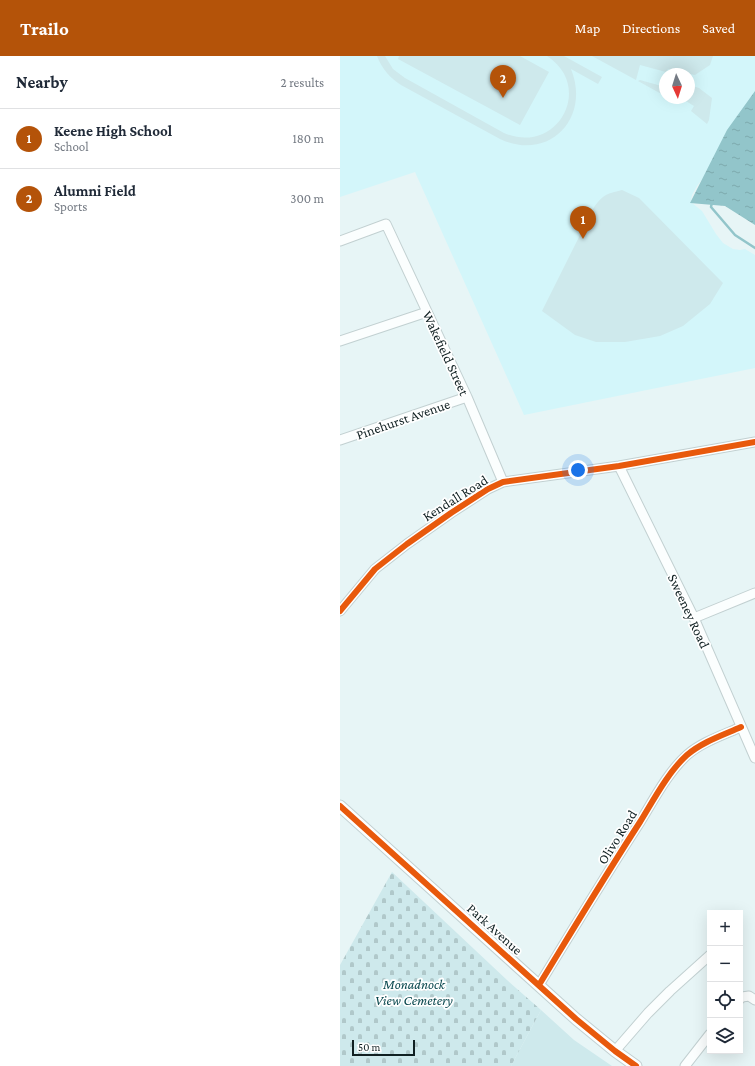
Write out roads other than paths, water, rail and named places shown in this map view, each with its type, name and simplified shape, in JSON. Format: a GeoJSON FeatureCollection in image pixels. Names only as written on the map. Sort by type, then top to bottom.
{"type":"FeatureCollection","features":[{"type":"Feature","properties":{"kind":"street","name":"Wakefield Street"},"geometry":{"type":"LineString","coordinates":[[340,241],[386,224],[467,397],[503,482]]}},
{"type":"Feature","properties":{"kind":"street"},"geometry":{"type":"LineString","coordinates":[[340,341],[426,312]]}},
{"type":"Feature","properties":{"kind":"street","name":"Pinehurst Avenue"},"geometry":{"type":"LineString","coordinates":[[340,440],[467,397]]}},
{"type":"Feature","properties":{"kind":"street","name":"Kendall Road"},"geometry":{"type":"LineString","coordinates":[[340,611],[375,569],[451,512],[488,489],[503,482],[619,466],[755,442]]}},
{"type":"Feature","properties":{"kind":"street","name":"Sweeney Road"},"geometry":{"type":"LineString","coordinates":[[619,466],[694,618],[755,758]]}},
{"type":"Feature","properties":{"kind":"street"},"geometry":{"type":"LineString","coordinates":[[694,618],[755,593]]}},
{"type":"Feature","properties":{"kind":"street","name":"Olivo Road"},"geometry":{"type":"LineString","coordinates":[[538,985],[667,779],[678,764],[699,747],[741,727]]}},
{"type":"Feature","properties":{"kind":"street","name":"Park Avenue"},"geometry":{"type":"LineString","coordinates":[[340,806],[538,985],[615,1051],[636,1066]]}},
{"type":"Feature","properties":{"kind":"street"},"geometry":{"type":"LineString","coordinates":[[615,1051],[654,1008],[707,958]]}},
{"type":"Feature","properties":{"kind":"street"},"geometry":{"type":"LineString","coordinates":[[743,996],[749,996],[755,1000]]}},
{"type":"Feature","properties":{"kind":"street"},"geometry":{"type":"LineString","coordinates":[[685,1066],[707,1038]]}},
{"type":"Feature","properties":{"kind":"water"},"geometry":{"type":"Polygon","coordinates":[[[755,91],[755,225],[725,206],[690,203],[727,130],[755,91]]]}},
{"type":"Feature","properties":{"kind":"waterway"},"geometry":{"type":"LineString","coordinates":[[712,202],[711,207],[735,235],[755,248]]}},
{"type":"Feature","properties":{"kind":"place","name":"Alumni Field"},"geometry":{"type":"Point","coordinates":[503,98]}},
{"type":"Feature","properties":{"kind":"place","name":"Keene High School"},"geometry":{"type":"Point","coordinates":[583,239]}},
{"type":"Feature","properties":{"kind":"park label","name":"Monadnock View Cemetery"},"geometry":{"type":"Point","coordinates":[414,992]}}]}
